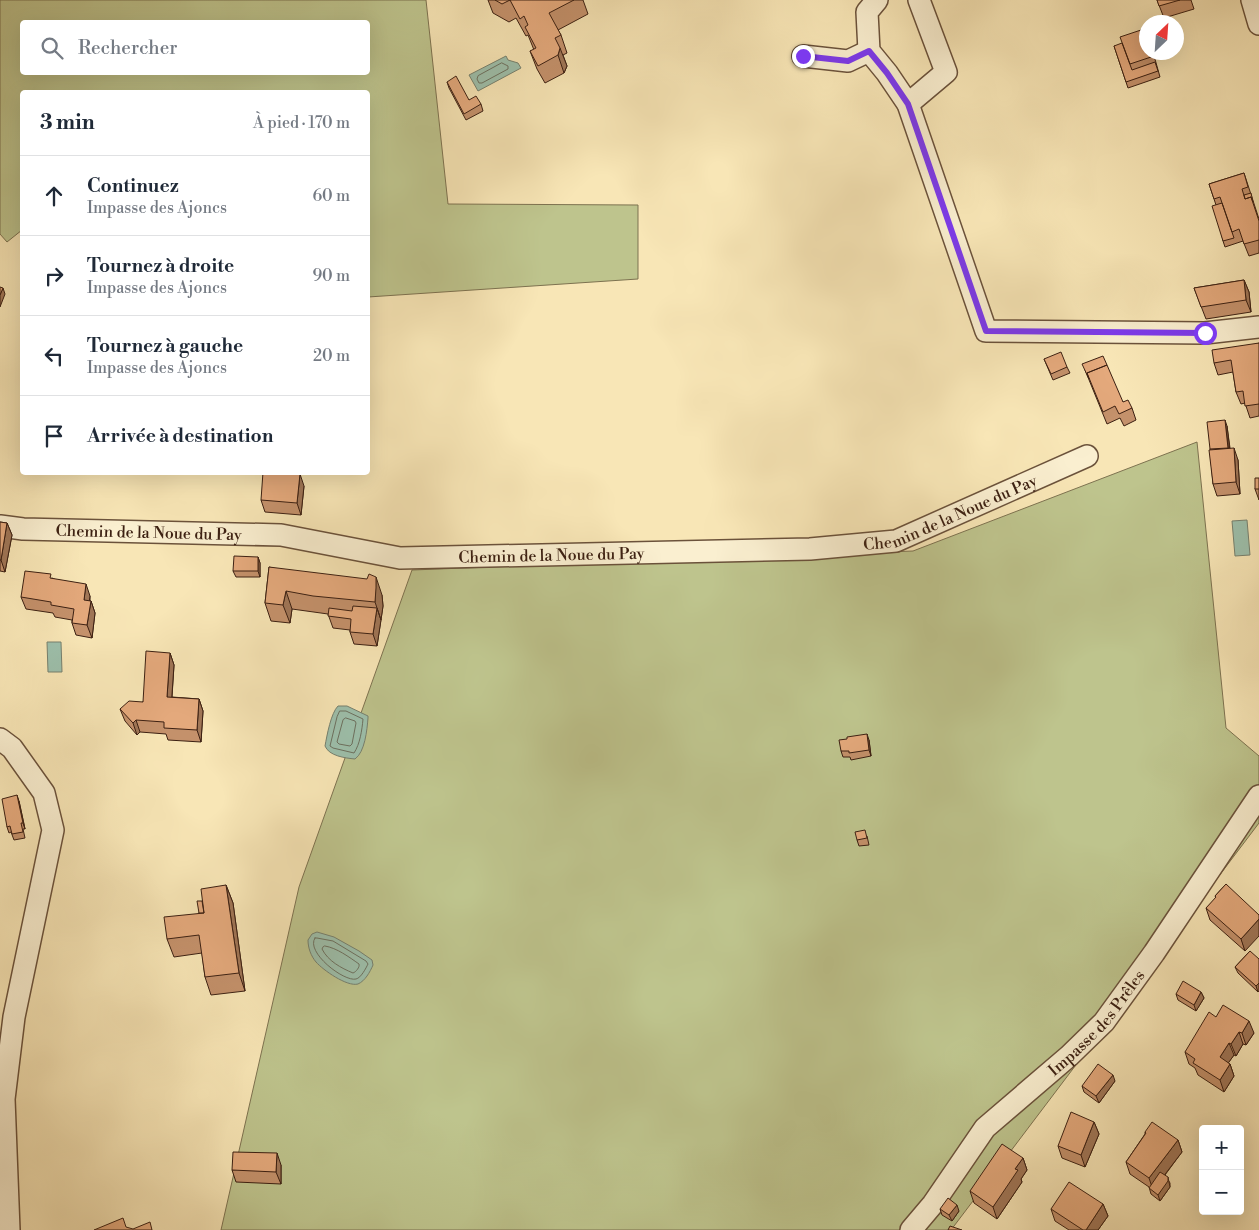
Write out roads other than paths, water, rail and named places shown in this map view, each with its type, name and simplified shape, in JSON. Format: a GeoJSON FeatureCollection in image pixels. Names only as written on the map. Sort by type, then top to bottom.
{"type":"FeatureCollection","features":[{"type":"Feature","properties":{"kind":"street"},"geometry":{"type":"LineString","coordinates":[[877,0],[867,12],[869,51],[908,104],[986,331],[1205,333],[1259,327]]}},
{"type":"Feature","properties":{"kind":"street"},"geometry":{"type":"LineString","coordinates":[[908,104],[946,72],[919,0]]}},
{"type":"Feature","properties":{"kind":"street"},"geometry":{"type":"LineString","coordinates":[[1252,0],[1259,24]]}},
{"type":"Feature","properties":{"kind":"street"},"geometry":{"type":"LineString","coordinates":[[803,56],[848,61],[869,51]]}},
{"type":"Feature","properties":{"kind":"street","name":"Chemin de la Noue du Pay"},"geometry":{"type":"LineString","coordinates":[[0,526],[23,529],[280,535],[400,558],[810,549],[896,541],[1087,456]]}},
{"type":"Feature","properties":{"kind":"street"},"geometry":{"type":"LineString","coordinates":[[0,739],[12,748],[44,793],[53,830],[14,1017],[4,1099],[9,1230]]}},
{"type":"Feature","properties":{"kind":"street","name":"Impasse des Prêles"},"geometry":{"type":"LineString","coordinates":[[911,1230],[932,1204],[985,1128],[1069,1056],[1104,1022],[1154,953],[1259,796]]}},
{"type":"Feature","properties":{"kind":"water"},"geometry":{"type":"Polygon","coordinates":[[[506,56],[508,60],[518,63],[521,68],[478,91],[469,75],[506,56]]]}},
{"type":"Feature","properties":{"kind":"water"},"geometry":{"type":"Polygon","coordinates":[[[1247,520],[1250,555],[1235,556],[1232,521],[1247,520]]]}},
{"type":"Feature","properties":{"kind":"water"},"geometry":{"type":"Polygon","coordinates":[[[47,642],[61,642],[62,672],[48,672],[47,642]]]}},
{"type":"Feature","properties":{"kind":"water"},"geometry":{"type":"Polygon","coordinates":[[[338,706],[347,706],[368,716],[363,746],[355,759],[334,754],[325,746],[331,719],[338,706]]]}},
{"type":"Feature","properties":{"kind":"water"},"geometry":{"type":"Polygon","coordinates":[[[317,932],[334,937],[372,960],[373,965],[363,981],[358,984],[348,983],[329,973],[316,962],[310,952],[308,940],[312,934],[317,932]]]}}]}
